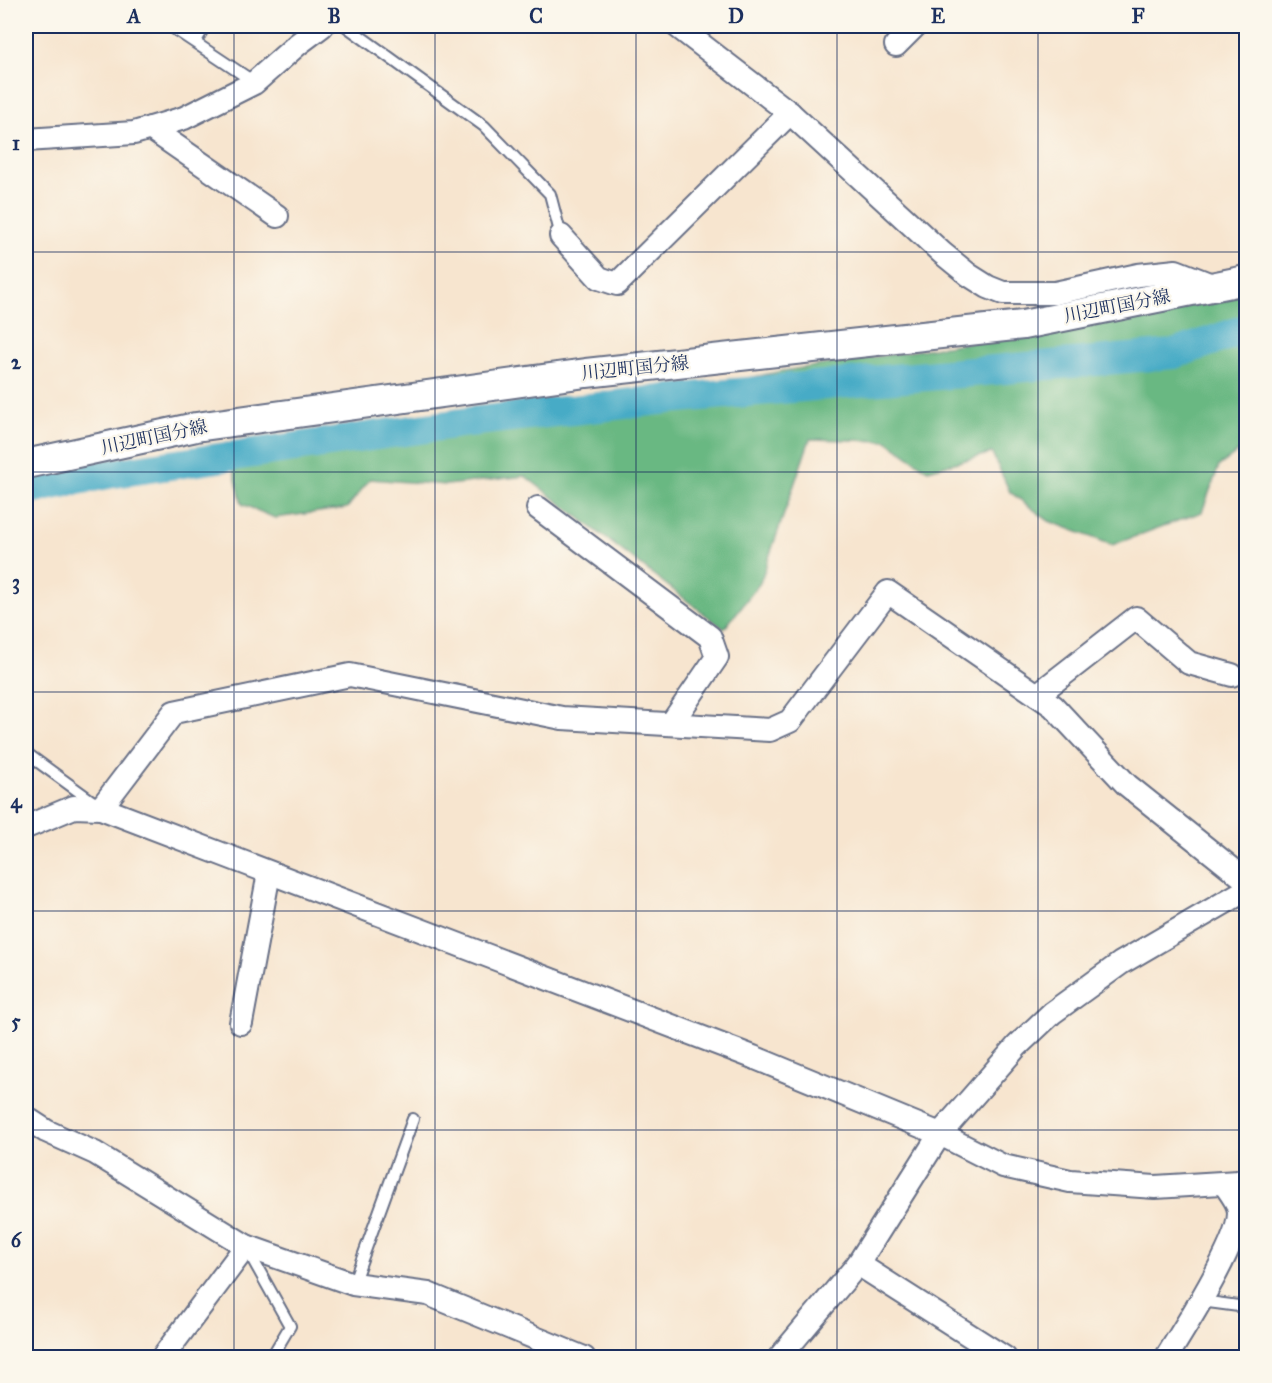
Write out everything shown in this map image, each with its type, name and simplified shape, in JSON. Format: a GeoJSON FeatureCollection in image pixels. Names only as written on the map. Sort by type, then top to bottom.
{"type":"FeatureCollection","features":[{"type":"Feature","properties":{"kind":"street"},"geometry":{"type":"LineString","coordinates":[[26,140],[134,133],[184,118],[254,82],[322,26]]}},
{"type":"Feature","properties":{"kind":"street"},"geometry":{"type":"LineString","coordinates":[[677,26],[790,113],[942,253],[988,287],[1003,293],[1055,293],[1137,275],[1176,271],[1216,287]]}},
{"type":"Feature","properties":{"kind":"street"},"geometry":{"type":"LineString","coordinates":[[896,45],[915,26]]}},
{"type":"Feature","properties":{"kind":"street"},"geometry":{"type":"LineString","coordinates":[[561,237],[599,278],[617,284],[790,113]]}},
{"type":"Feature","properties":{"kind":"street"},"geometry":{"type":"LineString","coordinates":[[150,128],[277,216]]}},
{"type":"Feature","properties":{"kind":"street","name":"川辺町国分線"},"geometry":{"type":"LineString","coordinates":[[26,464],[196,427],[586,373],[1023,325],[1246,280]]}},
{"type":"Feature","properties":{"kind":"street"},"geometry":{"type":"LineString","coordinates":[[538,508],[710,637],[717,657],[671,724]]}},
{"type":"Feature","properties":{"kind":"street"},"geometry":{"type":"LineString","coordinates":[[101,808],[174,712],[350,675],[562,718],[770,729],[790,721],[888,592],[1053,706],[1127,785],[1246,880]]}},
{"type":"Feature","properties":{"kind":"street"},"geometry":{"type":"LineString","coordinates":[[1037,695],[1136,618],[1189,663],[1232,675]]}},
{"type":"Feature","properties":{"kind":"street"},"geometry":{"type":"LineString","coordinates":[[26,827],[74,807],[101,808],[753,1056],[940,1134],[1003,1166],[1070,1181],[1155,1186],[1224,1183],[1246,1179]]}},
{"type":"Feature","properties":{"kind":"street"},"geometry":{"type":"LineString","coordinates":[[241,1023],[270,873]]}},
{"type":"Feature","properties":{"kind":"street"},"geometry":{"type":"LineString","coordinates":[[779,1358],[858,1264],[940,1134],[1017,1046],[1052,1013],[1121,963],[1246,890]]}},
{"type":"Feature","properties":{"kind":"street"},"geometry":{"type":"LineString","coordinates":[[26,1118],[46,1131],[95,1153],[246,1246],[353,1284],[429,1294],[584,1358]]}},
{"type":"Feature","properties":{"kind":"street"},"geometry":{"type":"LineString","coordinates":[[1166,1358],[1201,1301],[1237,1227],[1239,1208],[1224,1183]]}},
{"type":"Feature","properties":{"kind":"street"},"geometry":{"type":"LineString","coordinates":[[162,1358],[246,1246]]}},
{"type":"Feature","properties":{"kind":"street"},"geometry":{"type":"LineString","coordinates":[[858,1264],[1005,1358]]}},
{"type":"Feature","properties":{"kind":"lane"},"geometry":{"type":"LineString","coordinates":[[170,26],[196,41],[254,82]]}},
{"type":"Feature","properties":{"kind":"lane"},"geometry":{"type":"LineString","coordinates":[[196,41],[205,26]]}},
{"type":"Feature","properties":{"kind":"lane"},"geometry":{"type":"LineString","coordinates":[[346,26],[484,126],[550,194],[561,237]]}},
{"type":"Feature","properties":{"kind":"lane"},"geometry":{"type":"LineString","coordinates":[[26,753],[101,808]]}},
{"type":"Feature","properties":{"kind":"lane"},"geometry":{"type":"LineString","coordinates":[[353,1284],[413,1119]]}},
{"type":"Feature","properties":{"kind":"lane"},"geometry":{"type":"LineString","coordinates":[[246,1246],[290,1326],[271,1358]]}},
{"type":"Feature","properties":{"kind":"lane"},"geometry":{"type":"LineString","coordinates":[[1201,1301],[1246,1307]]}},
{"type":"Feature","properties":{"kind":"green space"},"geometry":{"type":"Polygon","coordinates":[[[1246,282],[1246,446],[1219,466],[1202,512],[1112,545],[1049,521],[1010,492],[992,453],[928,470],[887,441],[810,439],[760,583],[724,629],[525,476],[447,485],[370,479],[347,508],[275,518],[242,504],[233,467],[317,457],[542,420],[783,371],[1082,325],[1246,282]]]}},
{"type":"Feature","properties":{"kind":"waterway"},"geometry":{"type":"LineString","coordinates":[[26,490],[108,474],[468,422],[668,399],[1174,354],[1246,329]]}}]}
